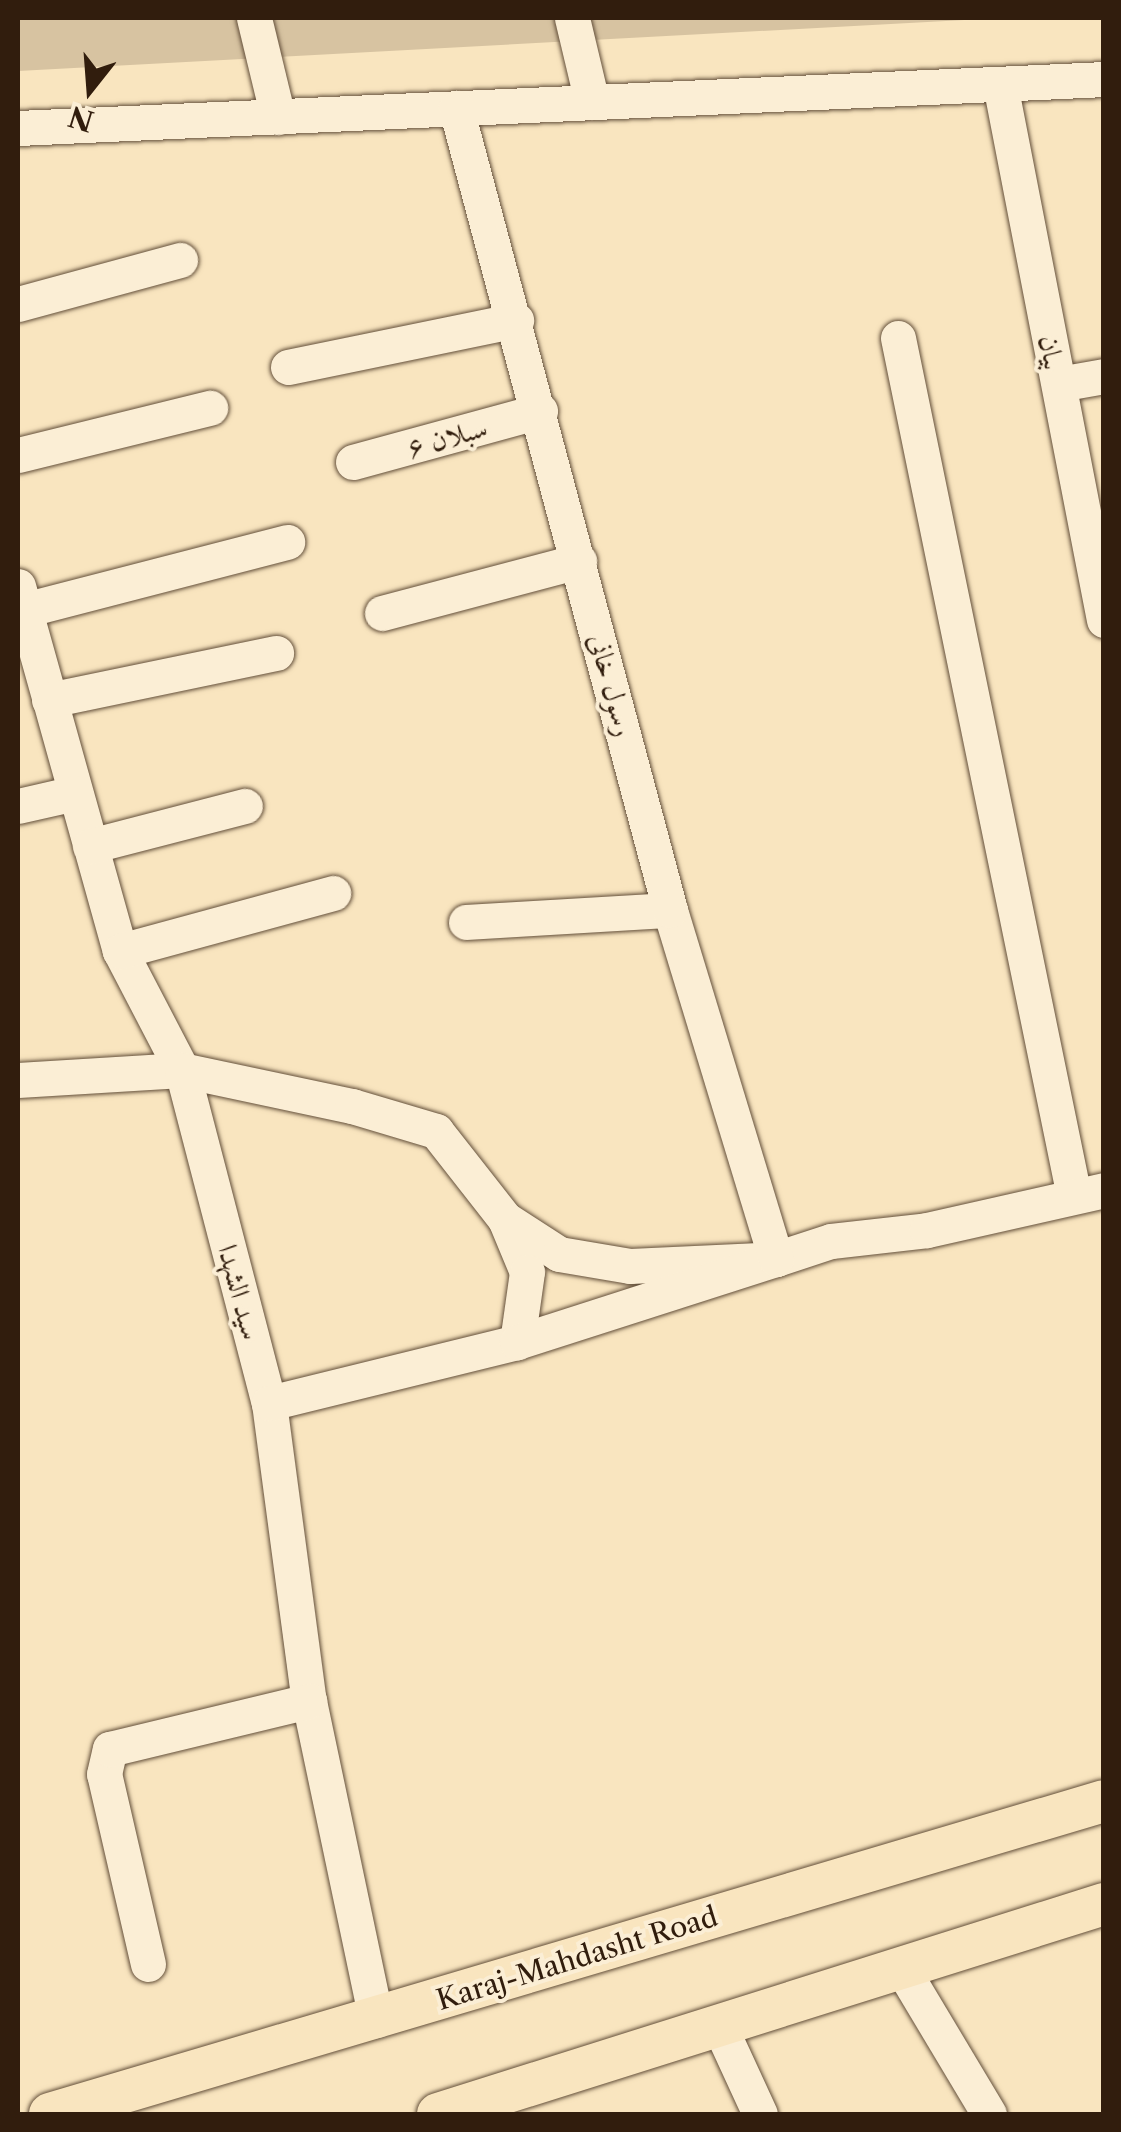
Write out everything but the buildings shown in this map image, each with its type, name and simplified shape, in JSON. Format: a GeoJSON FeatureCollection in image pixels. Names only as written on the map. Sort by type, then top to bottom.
{"type":"FeatureCollection","features":[{"type":"Feature","properties":{"kind":"main road","name":"Karaj-Mahdasht Road"},"geometry":{"type":"LineString","coordinates":[[50,2114],[1104,1801]]}},
{"type":"Feature","properties":{"kind":"main road"},"geometry":{"type":"LineString","coordinates":[[1051,1816],[1104,1837]]}},
{"type":"Feature","properties":{"kind":"main road"},"geometry":{"type":"LineString","coordinates":[[438,2114],[901,1967],[1096,1900]]}},
{"type":"Feature","properties":{"kind":"street"},"geometry":{"type":"LineString","coordinates":[[254,18],[278,117]]}},
{"type":"Feature","properties":{"kind":"street"},"geometry":{"type":"LineString","coordinates":[[572,18],[592,102]]}},
{"type":"Feature","properties":{"kind":"street"},"geometry":{"type":"LineString","coordinates":[[18,128],[1104,79]]}},
{"type":"Feature","properties":{"kind":"street","name":"بیان"},"geometry":{"type":"LineString","coordinates":[[1000,84],[1104,620]]}},
{"type":"Feature","properties":{"kind":"street","name":"رسول خانی"},"geometry":{"type":"LineString","coordinates":[[456,108],[516,320],[670,910],[776,1260]]}},
{"type":"Feature","properties":{"kind":"street"},"geometry":{"type":"LineString","coordinates":[[18,304],[180,260]]}},
{"type":"Feature","properties":{"kind":"street"},"geometry":{"type":"LineString","coordinates":[[288,366],[516,320]]}},
{"type":"Feature","properties":{"kind":"street"},"geometry":{"type":"LineString","coordinates":[[269,1403],[517,1342],[831,1240],[927,1230],[1089,1193],[898,338]]}},
{"type":"Feature","properties":{"kind":"street"},"geometry":{"type":"LineString","coordinates":[[1059,384],[1104,376]]}},
{"type":"Feature","properties":{"kind":"street"},"geometry":{"type":"LineString","coordinates":[[18,455],[210,408]]}},
{"type":"Feature","properties":{"kind":"street","name":"سبلان ۶"},"geometry":{"type":"LineString","coordinates":[[353,462],[540,411]]}},
{"type":"Feature","properties":{"kind":"street"},"geometry":{"type":"LineString","coordinates":[[21,598],[286,542]]}},
{"type":"Feature","properties":{"kind":"street"},"geometry":{"type":"LineString","coordinates":[[382,613],[580,561]]}},
{"type":"Feature","properties":{"kind":"street","name":"سید الشهدا"},"geometry":{"type":"LineString","coordinates":[[21,598],[120,951],[182,1070],[269,1403],[308,1700],[376,2020]]}},
{"type":"Feature","properties":{"kind":"street"},"geometry":{"type":"LineString","coordinates":[[49,700],[276,653]]}},
{"type":"Feature","properties":{"kind":"street"},"geometry":{"type":"LineString","coordinates":[[18,806],[75,792]]}},
{"type":"Feature","properties":{"kind":"street"},"geometry":{"type":"LineString","coordinates":[[90,846],[245,806]]}},
{"type":"Feature","properties":{"kind":"street"},"geometry":{"type":"LineString","coordinates":[[120,951],[333,893]]}},
{"type":"Feature","properties":{"kind":"street"},"geometry":{"type":"LineString","coordinates":[[466,922],[670,910]]}},
{"type":"Feature","properties":{"kind":"street"},"geometry":{"type":"LineString","coordinates":[[18,1080],[182,1070],[352,1106],[436,1131],[505,1220],[527,1272],[517,1342]]}},
{"type":"Feature","properties":{"kind":"street"},"geometry":{"type":"LineString","coordinates":[[505,1220],[559,1254],[630,1266],[776,1260]]}},
{"type":"Feature","properties":{"kind":"street"},"geometry":{"type":"LineString","coordinates":[[148,1964],[104,1774],[110,1750],[308,1700]]}},
{"type":"Feature","properties":{"kind":"street"},"geometry":{"type":"LineString","coordinates":[[901,1967],[989,2114]]}},
{"type":"Feature","properties":{"kind":"street"},"geometry":{"type":"LineString","coordinates":[[720,2025],[760,2114]]}},
{"type":"Feature","properties":{"kind":"shaded area"},"geometry":{"type":"Polygon","coordinates":[[[18,18],[1001,18],[18,71],[18,18]]]}}]}
